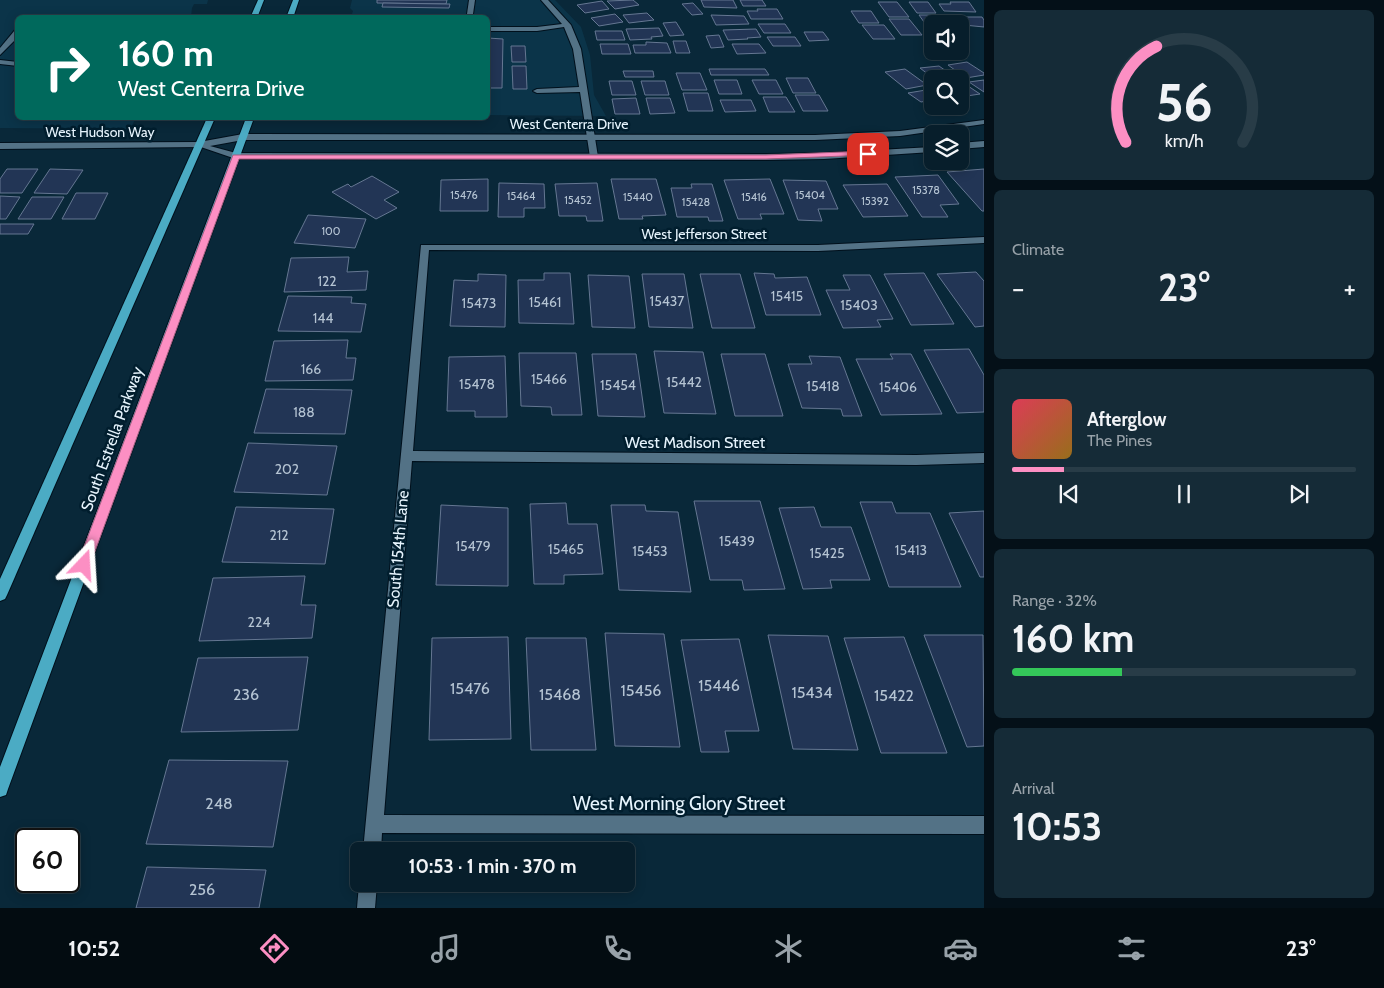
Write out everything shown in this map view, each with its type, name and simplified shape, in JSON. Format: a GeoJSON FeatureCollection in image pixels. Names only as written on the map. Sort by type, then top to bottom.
{"type":"FeatureCollection","features":[{"type":"Feature","properties":{"kind":"main road"},"geometry":{"type":"LineString","coordinates":[[254,15],[261,0]]}},
{"type":"Feature","properties":{"kind":"main road"},"geometry":{"type":"LineString","coordinates":[[290,15],[296,0]]}},
{"type":"Feature","properties":{"kind":"main road"},"geometry":{"type":"LineString","coordinates":[[0,595],[210,120]]}},
{"type":"Feature","properties":{"kind":"main road","name":"South Estrella Parkway"},"geometry":{"type":"LineString","coordinates":[[0,789],[249,120]]}},
{"type":"Feature","properties":{"kind":"street"},"geometry":{"type":"LineString","coordinates":[[470,14],[472,0]]}},
{"type":"Feature","properties":{"kind":"street"},"geometry":{"type":"LineString","coordinates":[[544,0],[567,25],[577,49],[594,157]]}},
{"type":"Feature","properties":{"kind":"street"},"geometry":{"type":"LineString","coordinates":[[490,29],[537,29],[567,25]]}},
{"type":"Feature","properties":{"kind":"street"},"geometry":{"type":"LineString","coordinates":[[0,53],[15,36]]}},
{"type":"Feature","properties":{"kind":"street"},"geometry":{"type":"LineString","coordinates":[[0,62],[15,64]]}},
{"type":"Feature","properties":{"kind":"street"},"geometry":{"type":"LineString","coordinates":[[537,90],[584,89]]}},
{"type":"Feature","properties":{"kind":"street","name":"West Centerra Drive"},"geometry":{"type":"LineString","coordinates":[[199,145],[243,137],[791,137],[885,133],[984,122]]}},
{"type":"Feature","properties":{"kind":"street"},"geometry":{"type":"LineString","coordinates":[[885,133],[902,152]]}},
{"type":"Feature","properties":{"kind":"street"},"geometry":{"type":"LineString","coordinates":[[969,145],[984,144]]}},
{"type":"Feature","properties":{"kind":"street","name":"West Centerra Drive"},"geometry":{"type":"LineString","coordinates":[[199,145],[236,156],[824,156],[924,150]]}},
{"type":"Feature","properties":{"kind":"street","name":"West Hudson Way"},"geometry":{"type":"LineString","coordinates":[[0,146],[199,145]]}},
{"type":"Feature","properties":{"kind":"street","name":"West Jefferson Street"},"geometry":{"type":"LineString","coordinates":[[424,247],[818,248],[984,240]]}},
{"type":"Feature","properties":{"kind":"street","name":"South 154th Lane"},"geometry":{"type":"LineString","coordinates":[[373,842],[424,247]]}},
{"type":"Feature","properties":{"kind":"street","name":"West Madison Street"},"geometry":{"type":"LineString","coordinates":[[406,456],[916,460],[984,458]]}},
{"type":"Feature","properties":{"kind":"street","name":"West Morning Glory Street"},"geometry":{"type":"LineString","coordinates":[[375,824],[984,826]]}},
{"type":"Feature","properties":{"kind":"street"},"geometry":{"type":"LineString","coordinates":[[366,908],[367,892]]}},
{"type":"Feature","properties":{"kind":"shaded area"},"geometry":{"type":"Polygon","coordinates":[[[0,0],[208,0],[207,4],[194,4],[191,15],[15,15],[15,120],[135,120],[130,129],[0,128],[0,0]]]}},
{"type":"Feature","properties":{"kind":"shaded area"},"geometry":{"type":"Polygon","coordinates":[[[352,0],[555,0],[581,27],[590,55],[594,95],[606,116],[490,115],[490,15],[352,15],[353,11],[350,8],[352,0]]]}},
{"type":"Feature","properties":{"kind":"building"},"geometry":{"type":"Polygon","coordinates":[[[377,0],[447,0],[446,4],[377,3],[377,0]]]}},
{"type":"Feature","properties":{"kind":"building"},"geometry":{"type":"Polygon","coordinates":[[[633,0],[639,5],[615,9],[607,1],[633,0]]]}},
{"type":"Feature","properties":{"kind":"building"},"geometry":{"type":"Polygon","coordinates":[[[701,0],[733,0],[737,8],[704,7],[701,0]]]}},
{"type":"Feature","properties":{"kind":"building"},"geometry":{"type":"Polygon","coordinates":[[[740,0],[762,0],[766,6],[743,6],[740,0]]]}},
{"type":"Feature","properties":{"kind":"building"},"geometry":{"type":"Polygon","coordinates":[[[602,1],[609,9],[585,13],[577,5],[602,1]]]}},
{"type":"Feature","properties":{"kind":"building"},"geometry":{"type":"Polygon","coordinates":[[[878,2],[897,2],[909,17],[889,17],[878,2]]]}},
{"type":"Feature","properties":{"kind":"building"},"geometry":{"type":"Polygon","coordinates":[[[909,2],[928,2],[936,13],[917,13],[909,2]]]}},
{"type":"Feature","properties":{"kind":"building"},"geometry":{"type":"Polygon","coordinates":[[[950,2],[969,2],[976,12],[944,11],[939,4],[951,4],[950,2]]]}},
{"type":"Feature","properties":{"kind":"building"},"geometry":{"type":"Polygon","coordinates":[[[383,3],[450,4],[449,8],[382,7],[383,3]]]}},
{"type":"Feature","properties":{"kind":"building"},"geometry":{"type":"Polygon","coordinates":[[[693,3],[703,14],[692,15],[682,4],[693,3]]]}},
{"type":"Feature","properties":{"kind":"building"},"geometry":{"type":"Polygon","coordinates":[[[757,9],[777,9],[783,19],[751,19],[747,11],[758,11],[757,9]]]}},
{"type":"Feature","properties":{"kind":"building"},"geometry":{"type":"Polygon","coordinates":[[[851,11],[871,11],[879,23],[859,23],[851,11]]]}},
{"type":"Feature","properties":{"kind":"building"},"geometry":{"type":"Polygon","coordinates":[[[647,13],[654,20],[629,23],[623,15],[647,13]]]}},
{"type":"Feature","properties":{"kind":"building"},"geometry":{"type":"Polygon","coordinates":[[[615,14],[623,22],[599,26],[591,18],[615,14]]]}},
{"type":"Feature","properties":{"kind":"building"},"geometry":{"type":"Polygon","coordinates":[[[711,15],[744,16],[749,24],[716,25],[711,15]]]}},
{"type":"Feature","properties":{"kind":"building"},"geometry":{"type":"Polygon","coordinates":[[[919,15],[924,15],[924,22],[919,15]]]}},
{"type":"Feature","properties":{"kind":"building"},"geometry":{"type":"Polygon","coordinates":[[[969,17],[982,17],[984,27],[969,26],[969,17]]]}},
{"type":"Feature","properties":{"kind":"building"},"geometry":{"type":"Polygon","coordinates":[[[889,19],[909,19],[922,35],[901,35],[889,19]]]}},
{"type":"Feature","properties":{"kind":"building"},"geometry":{"type":"Polygon","coordinates":[[[676,22],[684,35],[670,36],[663,23],[676,22]]]}},
{"type":"Feature","properties":{"kind":"building"},"geometry":{"type":"Polygon","coordinates":[[[758,24],[785,24],[791,33],[764,33],[758,24]]]}},
{"type":"Feature","properties":{"kind":"building"},"geometry":{"type":"Polygon","coordinates":[[[862,25],[884,25],[895,39],[873,39],[862,25]]]}},
{"type":"Feature","properties":{"kind":"building"},"geometry":{"type":"Polygon","coordinates":[[[659,28],[663,36],[651,37],[652,39],[630,40],[626,29],[659,28]]]}},
{"type":"Feature","properties":{"kind":"building"},"geometry":{"type":"Polygon","coordinates":[[[756,29],[761,37],[728,40],[723,30],[756,29]]]}},
{"type":"Feature","properties":{"kind":"building"},"geometry":{"type":"Polygon","coordinates":[[[595,31],[622,31],[625,40],[597,40],[595,31]]]}},
{"type":"Feature","properties":{"kind":"building"},"geometry":{"type":"Polygon","coordinates":[[[804,32],[823,32],[829,40],[809,41],[804,32]]]}},
{"type":"Feature","properties":{"kind":"building"},"geometry":{"type":"Polygon","coordinates":[[[719,35],[724,47],[711,48],[706,36],[719,35]]]}},
{"type":"Feature","properties":{"kind":"building"},"geometry":{"type":"Polygon","coordinates":[[[767,37],[795,37],[801,46],[773,46],[767,37]]]}},
{"type":"Feature","properties":{"kind":"building"},"geometry":{"type":"Polygon","coordinates":[[[490,38],[503,39],[502,88],[490,88],[490,38]]]}},
{"type":"Feature","properties":{"kind":"building"},"geometry":{"type":"Polygon","coordinates":[[[673,41],[686,41],[690,53],[676,53],[673,41]]]}},
{"type":"Feature","properties":{"kind":"building"},"geometry":{"type":"Polygon","coordinates":[[[646,42],[667,43],[671,53],[635,53],[633,45],[646,45],[646,42]]]}},
{"type":"Feature","properties":{"kind":"building"},"geometry":{"type":"Polygon","coordinates":[[[600,44],[628,44],[631,54],[602,54],[600,44]]]}},
{"type":"Feature","properties":{"kind":"building"},"geometry":{"type":"Polygon","coordinates":[[[732,44],[759,44],[766,53],[737,54],[732,44]]]}},
{"type":"Feature","properties":{"kind":"building"},"geometry":{"type":"Polygon","coordinates":[[[511,46],[525,46],[526,62],[512,62],[511,46]]]}},
{"type":"Feature","properties":{"kind":"building"},"geometry":{"type":"Polygon","coordinates":[[[967,62],[984,73],[984,75],[969,78],[969,70],[955,70],[948,65],[967,62]]]}},
{"type":"Feature","properties":{"kind":"building"},"geometry":{"type":"Polygon","coordinates":[[[512,66],[526,66],[527,89],[513,89],[512,66]]]}},
{"type":"Feature","properties":{"kind":"building"},"geometry":{"type":"Polygon","coordinates":[[[939,66],[945,70],[924,71],[920,68],[939,66]]]}},
{"type":"Feature","properties":{"kind":"building"},"geometry":{"type":"Polygon","coordinates":[[[709,69],[765,69],[769,75],[711,75],[709,69]]]}},
{"type":"Feature","properties":{"kind":"building"},"geometry":{"type":"Polygon","coordinates":[[[905,69],[924,83],[924,86],[906,89],[885,72],[905,69]]]}},
{"type":"Feature","properties":{"kind":"building"},"geometry":{"type":"Polygon","coordinates":[[[623,71],[653,71],[654,77],[625,77],[623,71]]]}},
{"type":"Feature","properties":{"kind":"building"},"geometry":{"type":"Polygon","coordinates":[[[676,73],[700,73],[707,90],[682,90],[676,73]]]}},
{"type":"Feature","properties":{"kind":"building"},"geometry":{"type":"Polygon","coordinates":[[[786,78],[808,78],[816,93],[793,93],[786,78]]]}},
{"type":"Feature","properties":{"kind":"building"},"geometry":{"type":"Polygon","coordinates":[[[714,80],[737,80],[742,94],[719,94],[714,80]]]}},
{"type":"Feature","properties":{"kind":"building"},"geometry":{"type":"Polygon","coordinates":[[[752,80],[776,80],[783,94],[759,94],[752,80]]]}},
{"type":"Feature","properties":{"kind":"building"},"geometry":{"type":"Polygon","coordinates":[[[984,80],[984,92],[969,82],[984,80]]]}},
{"type":"Feature","properties":{"kind":"building"},"geometry":{"type":"Polygon","coordinates":[[[609,81],[632,81],[636,95],[612,95],[609,81]]]}},
{"type":"Feature","properties":{"kind":"building"},"geometry":{"type":"Polygon","coordinates":[[[641,81],[665,81],[669,95],[645,95],[641,81]]]}},
{"type":"Feature","properties":{"kind":"building"},"geometry":{"type":"Polygon","coordinates":[[[969,87],[980,94],[969,96],[969,87]]]}},
{"type":"Feature","properties":{"kind":"building"},"geometry":{"type":"Polygon","coordinates":[[[924,90],[924,101],[921,102],[908,93],[924,90]]]}},
{"type":"Feature","properties":{"kind":"building"},"geometry":{"type":"Polygon","coordinates":[[[683,93],[708,93],[713,111],[688,111],[683,93]]]}},
{"type":"Feature","properties":{"kind":"building"},"geometry":{"type":"Polygon","coordinates":[[[795,95],[819,95],[828,111],[803,111],[795,95]]]}},
{"type":"Feature","properties":{"kind":"building"},"geometry":{"type":"Polygon","coordinates":[[[763,97],[786,97],[795,112],[769,112],[763,97]]]}},
{"type":"Feature","properties":{"kind":"building"},"geometry":{"type":"Polygon","coordinates":[[[636,98],[640,114],[615,114],[612,99],[636,98]]]}},
{"type":"Feature","properties":{"kind":"building"},"geometry":{"type":"Polygon","coordinates":[[[646,98],[670,98],[675,113],[650,114],[646,98]]]}},
{"type":"Feature","properties":{"kind":"building"},"geometry":{"type":"Polygon","coordinates":[[[720,100],[751,100],[756,111],[725,112],[720,100]]]}},
{"type":"Feature","properties":{"kind":"building"},"geometry":{"type":"Polygon","coordinates":[[[7,169],[38,169],[22,193],[0,193],[0,179],[7,169]]]}},
{"type":"Feature","properties":{"kind":"building"},"geometry":{"type":"Polygon","coordinates":[[[50,169],[83,170],[67,194],[34,193],[50,169]]]}},
{"type":"Feature","properties":{"kind":"building"},"geometry":{"type":"Polygon","coordinates":[[[984,169],[984,211],[982,211],[947,172],[984,169]]]}},
{"type":"Feature","properties":{"kind":"building"},"geometry":{"type":"Polygon","coordinates":[[[938,175],[959,204],[940,205],[948,217],[922,217],[895,177],[938,175]]]}},
{"type":"Feature","properties":{"kind":"building"},"geometry":{"type":"Polygon","coordinates":[[[372,176],[399,192],[384,200],[397,208],[376,219],[332,192],[348,184],[351,187],[372,176]]]}},
{"type":"Feature","properties":{"kind":"building"},"geometry":{"type":"Polygon","coordinates":[[[488,179],[488,211],[440,211],[441,180],[488,179]]]}},
{"type":"Feature","properties":{"kind":"building"},"geometry":{"type":"Polygon","coordinates":[[[611,179],[656,179],[666,215],[642,216],[643,219],[619,219],[611,179]]]}},
{"type":"Feature","properties":{"kind":"building"},"geometry":{"type":"Polygon","coordinates":[[[770,179],[784,214],[760,214],[762,219],[738,219],[724,180],[770,179]]]}},
{"type":"Feature","properties":{"kind":"building"},"geometry":{"type":"Polygon","coordinates":[[[783,180],[826,181],[838,209],[818,209],[822,221],[798,220],[783,180]]]}},
{"type":"Feature","properties":{"kind":"building"},"geometry":{"type":"Polygon","coordinates":[[[499,183],[544,184],[545,208],[524,208],[524,217],[498,217],[499,183]]]}},
{"type":"Feature","properties":{"kind":"building"},"geometry":{"type":"Polygon","coordinates":[[[597,183],[603,221],[587,221],[586,216],[559,216],[555,184],[597,183]]]}},
{"type":"Feature","properties":{"kind":"building"},"geometry":{"type":"Polygon","coordinates":[[[691,184],[712,184],[723,221],[709,221],[708,217],[677,217],[671,188],[692,188],[691,184]]]}},
{"type":"Feature","properties":{"kind":"building"},"geometry":{"type":"Polygon","coordinates":[[[887,184],[908,216],[863,217],[843,185],[887,184]]]}},
{"type":"Feature","properties":{"kind":"building"},"geometry":{"type":"Polygon","coordinates":[[[76,193],[108,193],[95,219],[62,219],[76,193]]]}},
{"type":"Feature","properties":{"kind":"building"},"geometry":{"type":"Polygon","coordinates":[[[0,196],[20,197],[6,219],[0,219],[0,196]]]}},
{"type":"Feature","properties":{"kind":"building"},"geometry":{"type":"Polygon","coordinates":[[[32,197],[64,197],[51,219],[18,219],[32,197]]]}},
{"type":"Feature","properties":{"kind":"building"},"geometry":{"type":"Polygon","coordinates":[[[308,215],[366,219],[355,248],[294,243],[308,215]]]}},
{"type":"Feature","properties":{"kind":"building"},"geometry":{"type":"Polygon","coordinates":[[[0,224],[34,224],[28,234],[0,234],[0,224]]]}},
{"type":"Feature","properties":{"kind":"building"},"geometry":{"type":"Polygon","coordinates":[[[349,257],[347,272],[368,271],[366,290],[284,292],[291,258],[349,257]]]}},
{"type":"Feature","properties":{"kind":"building"},"geometry":{"type":"Polygon","coordinates":[[[976,272],[984,281],[984,326],[975,327],[937,274],[976,272]]]}},
{"type":"Feature","properties":{"kind":"building"},"geometry":{"type":"Polygon","coordinates":[[[544,273],[570,273],[574,324],[519,323],[518,280],[544,280],[544,273]]]}},
{"type":"Feature","properties":{"kind":"building"},"geometry":{"type":"Polygon","coordinates":[[[754,273],[774,274],[775,278],[807,277],[821,315],[766,315],[754,273]]]}},
{"type":"Feature","properties":{"kind":"building"},"geometry":{"type":"Polygon","coordinates":[[[924,273],[954,324],[911,325],[884,274],[924,273]]]}},
{"type":"Feature","properties":{"kind":"building"},"geometry":{"type":"Polygon","coordinates":[[[478,274],[506,275],[505,327],[450,326],[454,280],[478,281],[478,274]]]}},
{"type":"Feature","properties":{"kind":"building"},"geometry":{"type":"Polygon","coordinates":[[[642,274],[684,274],[693,328],[649,327],[642,274]]]}},
{"type":"Feature","properties":{"kind":"building"},"geometry":{"type":"Polygon","coordinates":[[[700,274],[740,274],[755,328],[712,328],[700,274]]]}},
{"type":"Feature","properties":{"kind":"building"},"geometry":{"type":"Polygon","coordinates":[[[588,275],[629,276],[635,328],[592,327],[588,275]]]}},
{"type":"Feature","properties":{"kind":"building"},"geometry":{"type":"Polygon","coordinates":[[[843,275],[870,275],[893,319],[877,320],[881,327],[843,328],[826,290],[850,290],[843,275]]]}},
{"type":"Feature","properties":{"kind":"building"},"geometry":{"type":"Polygon","coordinates":[[[288,296],[352,297],[351,303],[366,304],[361,332],[278,331],[288,296]]]}},
{"type":"Feature","properties":{"kind":"building"},"geometry":{"type":"Polygon","coordinates":[[[348,340],[346,358],[356,358],[353,380],[265,381],[274,341],[348,340]]]}},
{"type":"Feature","properties":{"kind":"building"},"geometry":{"type":"Polygon","coordinates":[[[969,349],[984,375],[984,412],[957,413],[924,350],[969,349]]]}},
{"type":"Feature","properties":{"kind":"building"},"geometry":{"type":"Polygon","coordinates":[[[654,351],[703,352],[716,414],[664,413],[654,351]]]}},
{"type":"Feature","properties":{"kind":"building"},"geometry":{"type":"Polygon","coordinates":[[[519,353],[576,353],[582,415],[552,415],[551,407],[521,406],[519,353]]]}},
{"type":"Feature","properties":{"kind":"building"},"geometry":{"type":"Polygon","coordinates":[[[592,354],[636,354],[645,417],[598,416],[592,354]]]}},
{"type":"Feature","properties":{"kind":"building"},"geometry":{"type":"Polygon","coordinates":[[[721,354],[765,354],[783,416],[735,416],[721,354]]]}},
{"type":"Feature","properties":{"kind":"building"},"geometry":{"type":"Polygon","coordinates":[[[890,354],[911,354],[942,414],[881,415],[856,359],[893,359],[890,354]]]}},
{"type":"Feature","properties":{"kind":"building"},"geometry":{"type":"Polygon","coordinates":[[[505,356],[507,417],[475,417],[475,411],[447,411],[449,357],[505,356]]]}},
{"type":"Feature","properties":{"kind":"building"},"geometry":{"type":"Polygon","coordinates":[[[809,356],[840,357],[862,416],[843,416],[841,409],[802,408],[788,364],[812,364],[809,356]]]}},
{"type":"Feature","properties":{"kind":"building"},"geometry":{"type":"Polygon","coordinates":[[[266,389],[352,390],[345,434],[254,433],[266,389]]]}},
{"type":"Feature","properties":{"kind":"building"},"geometry":{"type":"Polygon","coordinates":[[[248,443],[337,446],[327,495],[234,492],[248,443]]]}},
{"type":"Feature","properties":{"kind":"building"},"geometry":{"type":"Polygon","coordinates":[[[694,501],[760,501],[785,589],[744,590],[742,580],[710,580],[694,501]]]}},
{"type":"Feature","properties":{"kind":"building"},"geometry":{"type":"Polygon","coordinates":[[[860,502],[892,502],[896,513],[930,513],[961,587],[889,587],[860,502]]]}},
{"type":"Feature","properties":{"kind":"building"},"geometry":{"type":"Polygon","coordinates":[[[566,503],[568,524],[597,524],[603,574],[564,575],[564,584],[534,584],[530,504],[566,503]]]}},
{"type":"Feature","properties":{"kind":"building"},"geometry":{"type":"Polygon","coordinates":[[[441,505],[508,508],[508,586],[436,585],[441,505]]]}},
{"type":"Feature","properties":{"kind":"building"},"geometry":{"type":"Polygon","coordinates":[[[611,505],[645,505],[646,511],[678,512],[691,592],[619,590],[611,505]]]}},
{"type":"Feature","properties":{"kind":"building"},"geometry":{"type":"Polygon","coordinates":[[[236,507],[334,509],[325,564],[222,562],[236,507]]]}},
{"type":"Feature","properties":{"kind":"building"},"geometry":{"type":"Polygon","coordinates":[[[814,507],[821,527],[851,527],[870,580],[830,580],[832,588],[803,589],[779,508],[814,507]]]}},
{"type":"Feature","properties":{"kind":"building"},"geometry":{"type":"Polygon","coordinates":[[[984,511],[984,577],[980,577],[949,513],[984,511]]]}},
{"type":"Feature","properties":{"kind":"building"},"geometry":{"type":"Polygon","coordinates":[[[305,576],[301,605],[316,605],[312,638],[199,641],[213,578],[305,576]]]}},
{"type":"Feature","properties":{"kind":"building"},"geometry":{"type":"Polygon","coordinates":[[[605,633],[664,634],[680,747],[615,746],[605,633]]]}},
{"type":"Feature","properties":{"kind":"building"},"geometry":{"type":"Polygon","coordinates":[[[768,635],[828,636],[858,750],[793,749],[768,635]]]}},
{"type":"Feature","properties":{"kind":"building"},"geometry":{"type":"Polygon","coordinates":[[[924,635],[983,635],[984,746],[967,747],[924,635]]]}},
{"type":"Feature","properties":{"kind":"building"},"geometry":{"type":"Polygon","coordinates":[[[508,637],[511,739],[429,740],[432,638],[508,637]]]}},
{"type":"Feature","properties":{"kind":"building"},"geometry":{"type":"Polygon","coordinates":[[[904,637],[947,753],[881,753],[844,638],[904,637]]]}},
{"type":"Feature","properties":{"kind":"building"},"geometry":{"type":"Polygon","coordinates":[[[526,638],[586,638],[596,750],[531,750],[526,638]]]}},
{"type":"Feature","properties":{"kind":"building"},"geometry":{"type":"Polygon","coordinates":[[[739,639],[759,731],[725,731],[729,752],[701,752],[681,640],[739,639]]]}},
{"type":"Feature","properties":{"kind":"building"},"geometry":{"type":"Polygon","coordinates":[[[308,657],[298,730],[181,732],[198,658],[308,657]]]}},
{"type":"Feature","properties":{"kind":"building"},"geometry":{"type":"Polygon","coordinates":[[[169,760],[288,761],[273,847],[146,844],[169,760]]]}},
{"type":"Feature","properties":{"kind":"building"},"geometry":{"type":"Polygon","coordinates":[[[147,867],[266,870],[259,908],[136,908],[147,867]]]}},
{"type":"Feature","properties":{"kind":"route"},"geometry":{"type":"LineString","coordinates":[[84,565],[236,156],[766,157],[868,154]]}}]}
